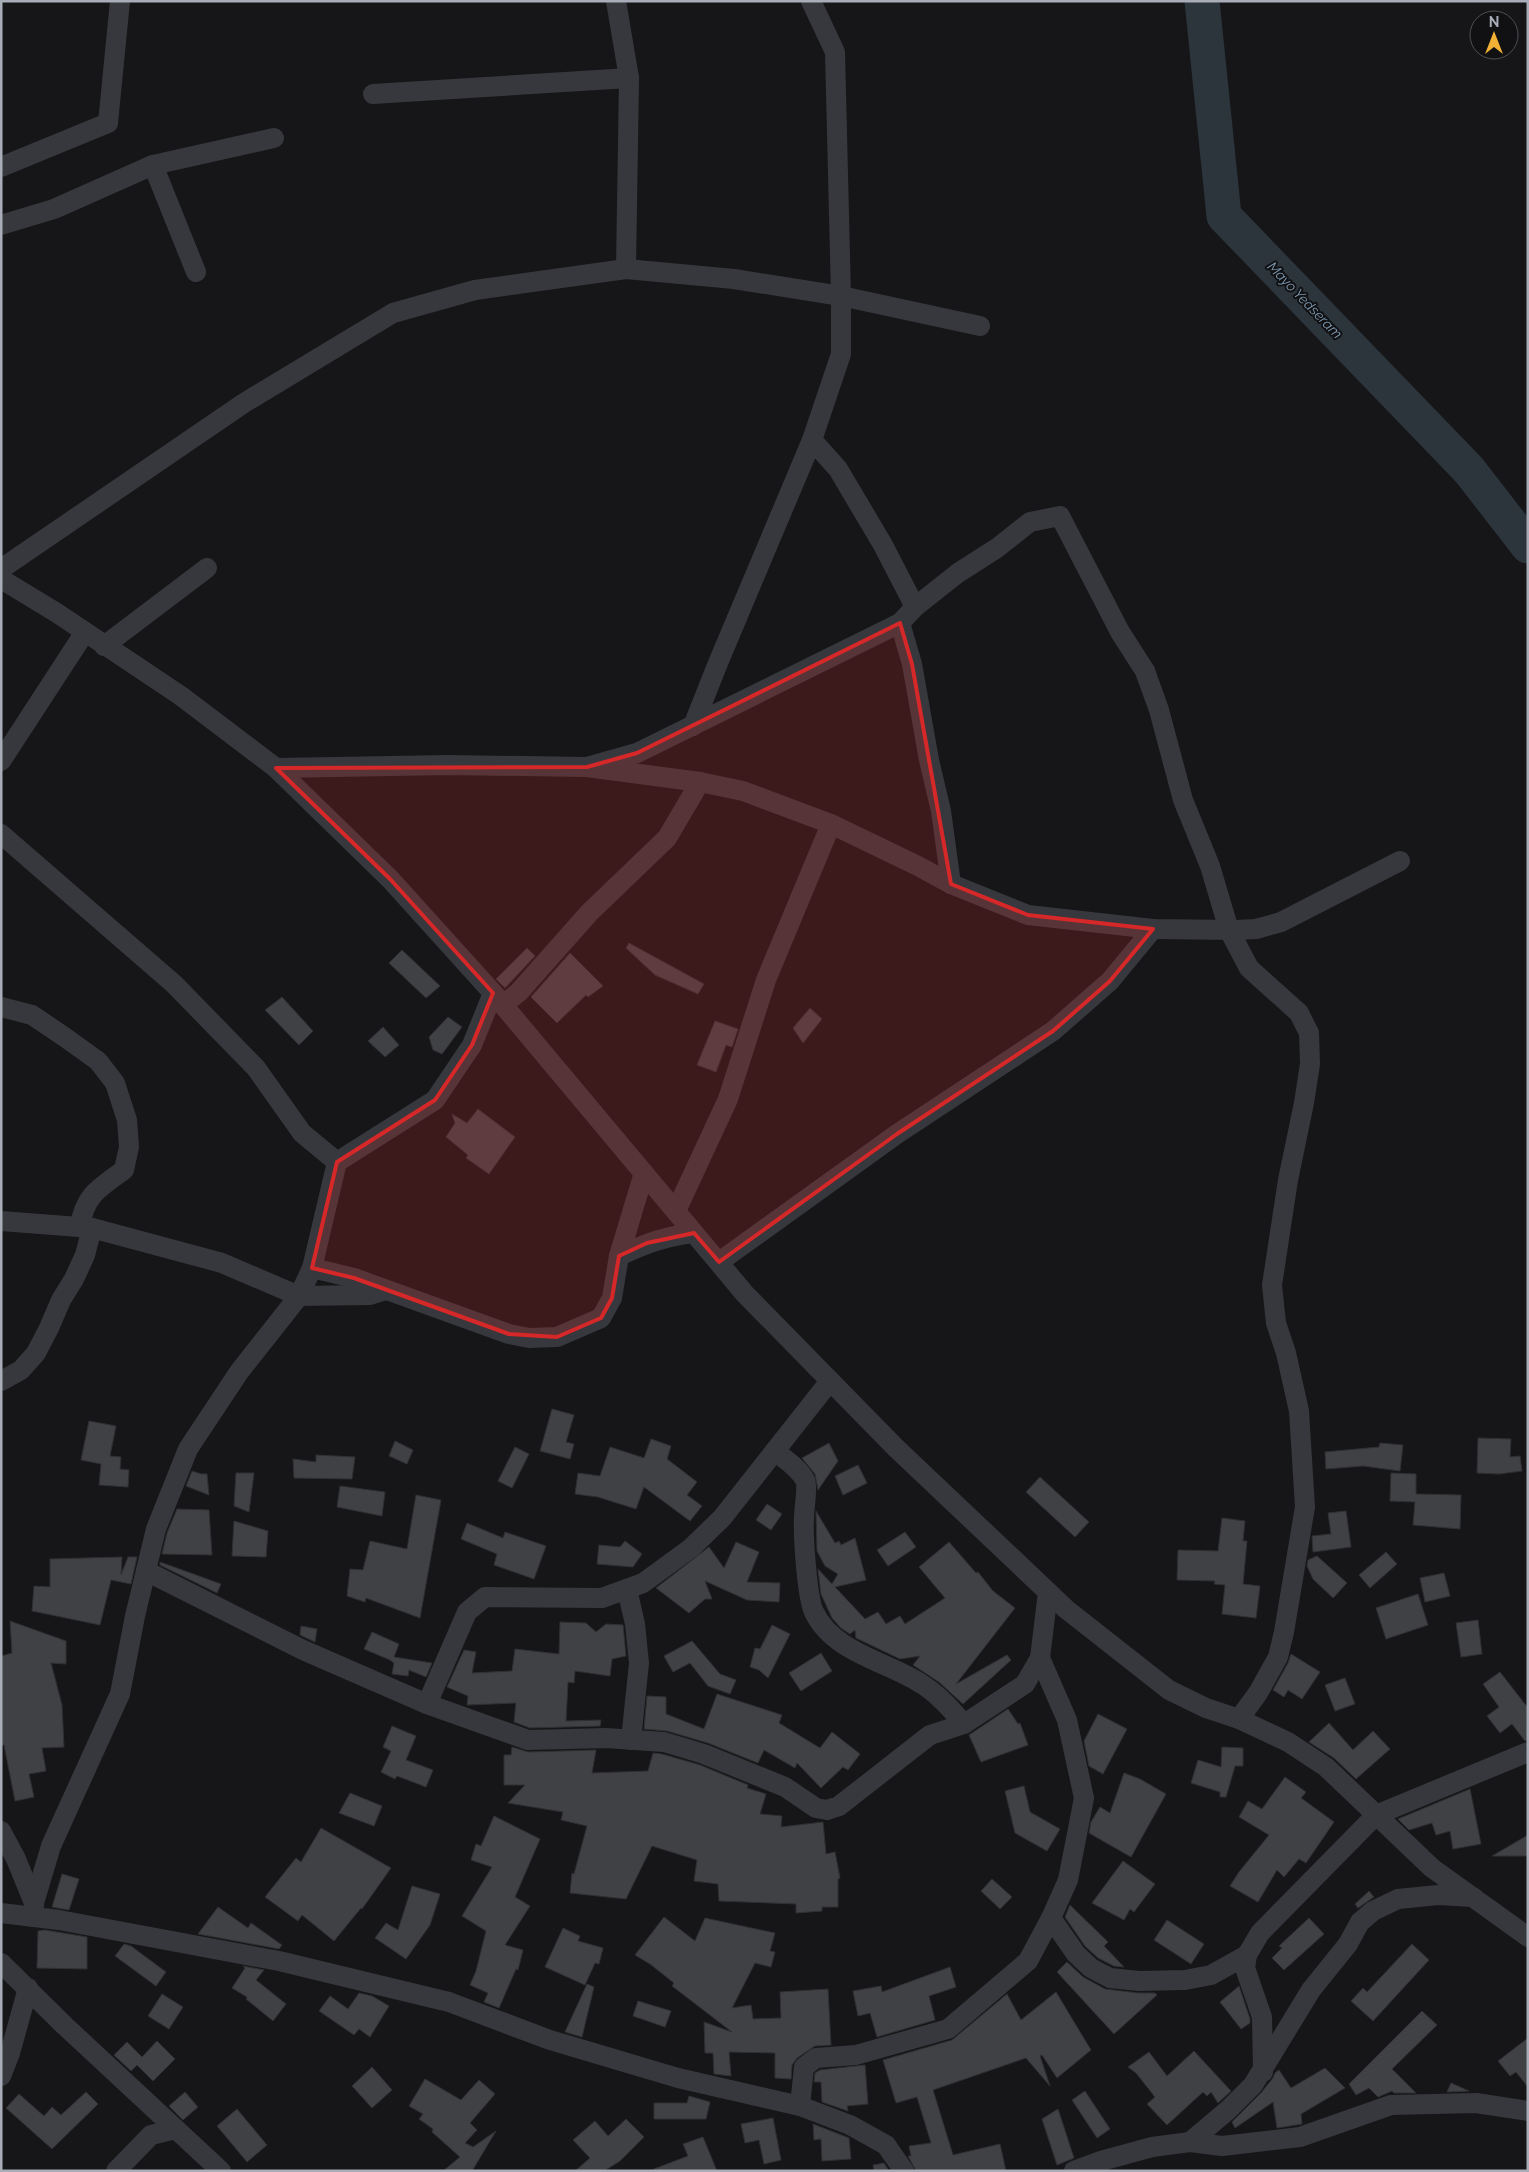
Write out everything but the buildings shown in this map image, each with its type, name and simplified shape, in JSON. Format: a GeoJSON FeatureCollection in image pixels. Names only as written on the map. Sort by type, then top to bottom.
{"type":"FeatureCollection","features":[{"type":"Feature","properties":{"kind":"street"},"geometry":{"type":"LineString","coordinates":[[1,167],[108,123],[120,1]]}},
{"type":"Feature","properties":{"kind":"street"},"geometry":{"type":"LineString","coordinates":[[616,1],[629,78],[626,269]]}},
{"type":"Feature","properties":{"kind":"street"},"geometry":{"type":"LineString","coordinates":[[693,726],[718,662],[812,440],[842,354],[835,52],[811,1]]}},
{"type":"Feature","properties":{"kind":"street"},"geometry":{"type":"LineString","coordinates":[[373,94],[629,78]]}},
{"type":"Feature","properties":{"kind":"street"},"geometry":{"type":"LineString","coordinates":[[1,225],[54,209],[153,165],[274,138]]}},
{"type":"Feature","properties":{"kind":"street"},"geometry":{"type":"LineString","coordinates":[[153,165],[196,272]]}},
{"type":"Feature","properties":{"kind":"street"},"geometry":{"type":"LineString","coordinates":[[1,569],[244,403],[393,313],[476,290],[626,269],[734,279],[841,296],[980,326]]}},
{"type":"Feature","properties":{"kind":"street"},"geometry":{"type":"LineString","coordinates":[[812,440],[838,469],[883,545],[915,607]]}},
{"type":"Feature","properties":{"kind":"street"},"geometry":{"type":"LineString","coordinates":[[587,767],[637,753],[900,622],[915,607],[1030,522],[1060,516],[1120,632],[1145,671],[1159,710],[1183,800],[1210,866],[1229,930],[1249,968],[1298,1013],[1308,1033],[1310,1064],[1298,1137],[1288,1180],[1272,1285],[1276,1323],[1286,1354],[1299,1411],[1305,1507],[1278,1657],[1258,1693],[1239,1719]]}},
{"type":"Feature","properties":{"kind":"street"},"geometry":{"type":"LineString","coordinates":[[104,646],[207,568]]}},
{"type":"Feature","properties":{"kind":"street"},"geometry":{"type":"LineString","coordinates":[[1,579],[181,696],[276,768],[390,879],[498,999],[745,1294],[896,1448],[1066,1609],[1169,1690],[1206,1708],[1239,1719],[1288,1742],[1326,1767],[1432,1868],[1528,1937]]}},
{"type":"Feature","properties":{"kind":"street"},"geometry":{"type":"LineString","coordinates":[[900,622],[914,672],[929,760],[941,811],[951,884]]}},
{"type":"Feature","properties":{"kind":"street"},"geometry":{"type":"LineString","coordinates":[[1,761],[85,632]]}},
{"type":"Feature","properties":{"kind":"street"},"geometry":{"type":"LineString","coordinates":[[276,768],[449,765],[587,767],[700,782],[743,791],[831,824],[951,884],[1028,915],[1153,929],[1256,929],[1281,922],[1400,861]]}},
{"type":"Feature","properties":{"kind":"street"},"geometry":{"type":"LineString","coordinates":[[33,1910],[51,1846],[120,1694],[135,1616],[156,1529],[188,1449],[239,1372],[299,1296],[312,1268],[337,1162],[435,1100],[472,1045],[498,999],[519,992],[589,913],[667,838],[700,782]]}},
{"type":"Feature","properties":{"kind":"street"},"geometry":{"type":"LineString","coordinates":[[676,1211],[728,1099],[766,980],[831,824]]}},
{"type":"Feature","properties":{"kind":"street"},"geometry":{"type":"LineString","coordinates":[[1,834],[174,984],[256,1068],[302,1133],[337,1162]]}},
{"type":"Feature","properties":{"kind":"street"},"geometry":{"type":"LineString","coordinates":[[718,1262],[897,1134],[1053,1031],[1110,981],[1153,929]]}},
{"type":"Feature","properties":{"kind":"street"},"geometry":{"type":"LineString","coordinates":[[1,1007],[32,1016],[98,1061],[115,1083],[127,1120],[129,1147],[124,1170],[92,1194],[82,1210],[86,1227],[85,1255],[74,1279],[60,1300],[49,1328],[36,1353],[21,1370],[1,1381]]}},
{"type":"Feature","properties":{"kind":"street"},"geometry":{"type":"LineString","coordinates":[[312,1268],[354,1278],[509,1334],[529,1338],[557,1337],[601,1318],[612,1298],[619,1256],[644,1173]]}},
{"type":"Feature","properties":{"kind":"street"},"geometry":{"type":"LineString","coordinates":[[1,1221],[86,1227],[222,1264],[299,1296],[370,1295],[386,1290]]}},
{"type":"Feature","properties":{"kind":"street"},"geometry":{"type":"LineString","coordinates":[[619,1256],[647,1243],[673,1235],[694,1233]]}},
{"type":"Feature","properties":{"kind":"street"},"geometry":{"type":"LineString","coordinates":[[427,1704],[467,1612],[486,1597],[602,1598],[643,1583],[691,1548],[722,1518],[830,1381]]}},
{"type":"Feature","properties":{"kind":"street"},"geometry":{"type":"LineString","coordinates":[[775,1451],[801,1474],[806,1482],[804,1521],[809,1588],[814,1612],[826,1628],[844,1645],[902,1672],[922,1684],[945,1702],[964,1724]]}},
{"type":"Feature","properties":{"kind":"street"},"geometry":{"type":"LineString","coordinates":[[146,1571],[303,1650],[427,1704],[528,1740],[606,1738],[664,1742],[704,1754],[786,1787],[816,1808],[827,1810],[839,1806],[930,1735],[964,1724],[1025,1684],[1040,1658],[1048,1592]]}},
{"type":"Feature","properties":{"kind":"street"},"geometry":{"type":"LineString","coordinates":[[627,1589],[635,1624],[639,1663],[631,1740]]}},
{"type":"Feature","properties":{"kind":"street"},"geometry":{"type":"LineString","coordinates":[[800,2106],[804,2067],[816,2058],[856,2056],[948,2029],[1028,1961],[1051,1918],[1068,1880],[1084,1798],[1067,1720],[1040,1658]]}},
{"type":"Feature","properties":{"kind":"street"},"geometry":{"type":"LineString","coordinates":[[1262,2072],[1262,2017],[1245,1968],[1247,1955],[1260,1933],[1376,1815],[1528,1752]]}},
{"type":"Feature","properties":{"kind":"street"},"geometry":{"type":"LineString","coordinates":[[1,1831],[16,1860],[33,1910]]}},
{"type":"Feature","properties":{"kind":"street"},"geometry":{"type":"LineString","coordinates":[[1190,2142],[1254,2085],[1311,1990],[1348,1944],[1360,1922],[1373,1911],[1398,1899],[1438,1895],[1473,1897]]}},
{"type":"Feature","properties":{"kind":"street"},"geometry":{"type":"LineString","coordinates":[[1,1913],[33,1910],[59,1920],[280,1961],[440,2000],[550,2040],[669,2075],[800,2106],[850,2125],[886,2144],[904,2171]]}},
{"type":"Feature","properties":{"kind":"street"},"geometry":{"type":"LineString","coordinates":[[1051,1918],[1076,1954],[1091,1968],[1110,1978],[1139,1981],[1185,1980],[1211,1974],[1247,1955]]}},
{"type":"Feature","properties":{"kind":"street"},"geometry":{"type":"LineString","coordinates":[[1,1962],[65,2026],[221,2171]]}},
{"type":"Feature","properties":{"kind":"street"},"geometry":{"type":"LineString","coordinates":[[1,2076],[10,2053],[28,1988]]}},
{"type":"Feature","properties":{"kind":"street"},"geometry":{"type":"LineString","coordinates":[[1074,2171],[1101,2161],[1152,2147],[1190,2142],[1222,2146],[1300,2137],[1391,2104],[1476,2103],[1528,2111]]}},
{"type":"Feature","properties":{"kind":"street"},"geometry":{"type":"LineString","coordinates":[[151,2135],[156,2110]]}},
{"type":"Feature","properties":{"kind":"street"},"geometry":{"type":"LineString","coordinates":[[116,2171],[151,2135],[176,2129]]}},
{"type":"Feature","properties":{"kind":"highlighted area"},"geometry":{"type":"Polygon","coordinates":[[[900,623],[912,664],[951,884],[1028,915],[1153,929],[1110,981],[1053,1031],[897,1134],[719,1262],[694,1233],[647,1243],[619,1256],[612,1298],[601,1318],[557,1337],[509,1334],[354,1278],[312,1268],[337,1162],[435,1100],[472,1045],[493,993],[390,879],[276,768],[587,767],[637,753],[900,623]]]}},
{"type":"Feature","properties":{"kind":"waterway","name":"Mayo Yedseram"},"geometry":{"type":"LineString","coordinates":[[1202,1],[1224,216],[1469,470],[1528,546]]}}]}
